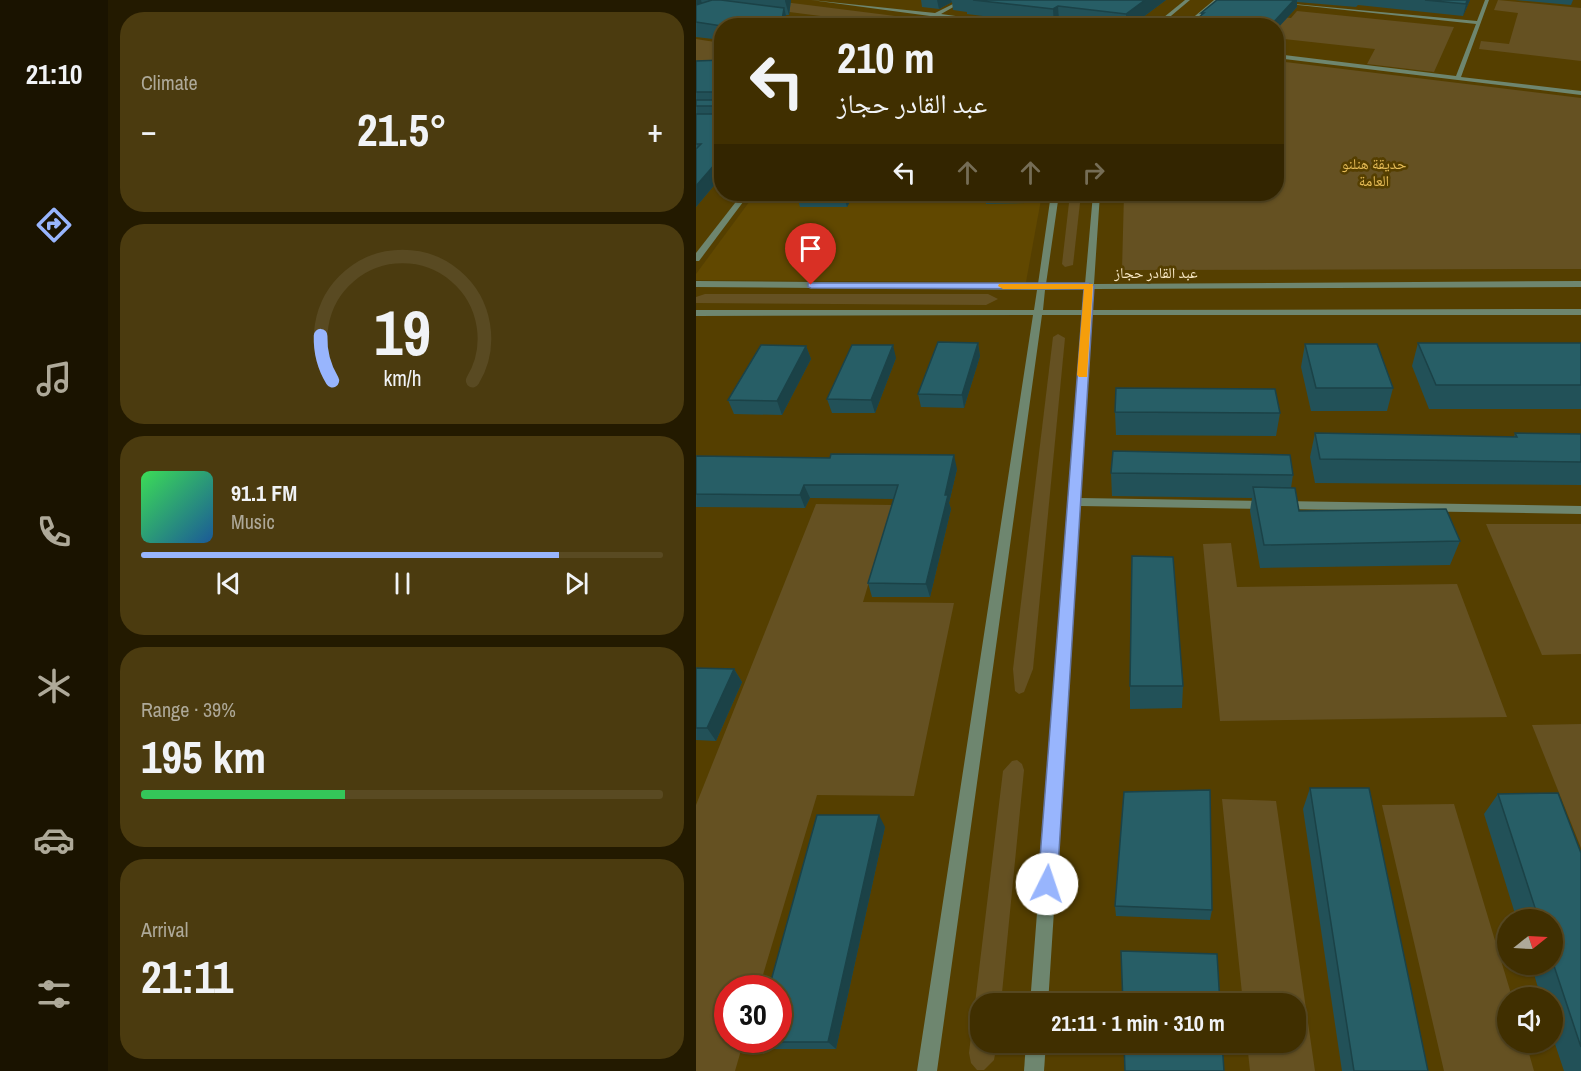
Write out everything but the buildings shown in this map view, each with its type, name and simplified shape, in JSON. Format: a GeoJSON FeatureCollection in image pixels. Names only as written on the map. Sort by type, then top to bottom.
{"type":"FeatureCollection","features":[{"type":"Feature","properties":{"kind":"street"},"geometry":{"type":"LineString","coordinates":[[813,0],[960,18]]}},
{"type":"Feature","properties":{"kind":"street"},"geometry":{"type":"LineString","coordinates":[[929,18],[964,0]]}},
{"type":"Feature","properties":{"kind":"street"},"geometry":{"type":"LineString","coordinates":[[1165,18],[1188,0]]}},
{"type":"Feature","properties":{"kind":"street"},"geometry":{"type":"LineString","coordinates":[[1195,18],[1217,0]]}},
{"type":"Feature","properties":{"kind":"street"},"geometry":{"type":"LineString","coordinates":[[1253,0],[1479,23]]}},
{"type":"Feature","properties":{"kind":"street"},"geometry":{"type":"LineString","coordinates":[[1458,78],[1487,0]]}},
{"type":"Feature","properties":{"kind":"street"},"geometry":{"type":"LineString","coordinates":[[764,15],[786,18]]}},
{"type":"Feature","properties":{"kind":"street"},"geometry":{"type":"LineString","coordinates":[[1284,57],[1581,93]]}},
{"type":"Feature","properties":{"kind":"street"},"geometry":{"type":"LineString","coordinates":[[696,259],[740,201]]}},
{"type":"Feature","properties":{"kind":"street"},"geometry":{"type":"LineString","coordinates":[[927,1071],[1054,201]]}},
{"type":"Feature","properties":{"kind":"street"},"geometry":{"type":"LineString","coordinates":[[1040,993],[1095,201]]}},
{"type":"Feature","properties":{"kind":"street","name":"عبد القادر حجاز"},"geometry":{"type":"LineString","coordinates":[[696,284],[1041,287],[1581,284]]}},
{"type":"Feature","properties":{"kind":"street"},"geometry":{"type":"LineString","coordinates":[[696,313],[1581,312]]}},
{"type":"Feature","properties":{"kind":"street"},"geometry":{"type":"LineString","coordinates":[[1074,502],[1581,510]]}},
{"type":"Feature","properties":{"kind":"street"},"geometry":{"type":"LineString","coordinates":[[1034,1071],[1035,1053]]}},
{"type":"Feature","properties":{"kind":"shaded area"},"geometry":{"type":"Polygon","coordinates":[[[750,201],[1041,201],[1026,282],[696,280],[696,274],[750,201]]]}},
{"type":"Feature","properties":{"kind":"green space"},"geometry":{"type":"Polygon","coordinates":[[[768,0],[911,18],[836,18],[742,6],[768,0]]]}},
{"type":"Feature","properties":{"kind":"green space"},"geometry":{"type":"Polygon","coordinates":[[[1498,0],[1581,8],[1581,61],[1479,49],[1481,41],[1509,44],[1518,13],[1494,10],[1498,0]]]}},
{"type":"Feature","properties":{"kind":"green space"},"geometry":{"type":"Polygon","coordinates":[[[1217,10],[1291,18],[1297,11],[1454,27],[1434,72],[1367,64],[1375,49],[1284,39],[1284,18],[1245,18],[1217,10]]]}},
{"type":"Feature","properties":{"kind":"green space"},"geometry":{"type":"Polygon","coordinates":[[[696,39],[714,42],[714,62],[696,62],[696,39]]]}},
{"type":"Feature","properties":{"kind":"green space","name":"حديقة هنلنو العامة"},"geometry":{"type":"Polygon","coordinates":[[[1284,62],[1581,98],[1581,269],[1122,270],[1124,201],[1284,201],[1284,62]]]}},
{"type":"Feature","properties":{"kind":"green space"},"geometry":{"type":"Polygon","coordinates":[[[1069,201],[1080,201],[1073,265],[1065,267],[1062,264],[1069,201]]]}},
{"type":"Feature","properties":{"kind":"green space"},"geometry":{"type":"Polygon","coordinates":[[[705,294],[988,294],[998,299],[986,305],[696,303],[696,297],[705,294]]]}},
{"type":"Feature","properties":{"kind":"green space"},"geometry":{"type":"Polygon","coordinates":[[[1058,334],[1065,338],[1033,669],[1024,692],[1019,694],[1015,691],[1013,669],[1053,337],[1058,334]]]}},
{"type":"Feature","properties":{"kind":"green space"},"geometry":{"type":"Polygon","coordinates":[[[816,504],[892,505],[863,602],[954,603],[914,796],[817,795],[763,975],[714,975],[714,1053],[740,1053],[735,1071],[696,1071],[696,805],[816,504]]]}},
{"type":"Feature","properties":{"kind":"green space"},"geometry":{"type":"Polygon","coordinates":[[[1486,524],[1581,524],[1581,654],[1542,655],[1486,524]]]}},
{"type":"Feature","properties":{"kind":"green space"},"geometry":{"type":"Polygon","coordinates":[[[1231,543],[1237,587],[1457,584],[1507,717],[1220,721],[1203,544],[1231,543]]]}},
{"type":"Feature","properties":{"kind":"green space"},"geometry":{"type":"Polygon","coordinates":[[[1581,724],[1581,848],[1532,725],[1581,724]]]}},
{"type":"Feature","properties":{"kind":"green space"},"geometry":{"type":"Polygon","coordinates":[[[1017,760],[1022,764],[1024,770],[1002,993],[976,993],[1003,771],[1012,761],[1017,760]]]}},
{"type":"Feature","properties":{"kind":"green space"},"geometry":{"type":"Polygon","coordinates":[[[1222,799],[1276,801],[1304,993],[1242,993],[1222,799]]]}},
{"type":"Feature","properties":{"kind":"green space"},"geometry":{"type":"Polygon","coordinates":[[[1454,804],[1497,947],[1497,975],[1505,975],[1509,987],[1497,987],[1497,1053],[1529,1053],[1534,1071],[1444,1071],[1382,805],[1454,804]]]}},
{"type":"Feature","properties":{"kind":"green space"},"geometry":{"type":"Polygon","coordinates":[[[1306,1009],[1315,1071],[1250,1071],[1248,1053],[1306,1053],[1306,1009]]]}},
{"type":"Feature","properties":{"kind":"green space"},"geometry":{"type":"Polygon","coordinates":[[[970,1045],[970,1053],[995,1053],[994,1060],[984,1070],[977,1070],[971,1063],[969,1053],[970,1045]]]}},
{"type":"Feature","properties":{"kind":"slow traffic"},"geometry":{"type":"LineString","coordinates":[[1003,286],[1089,286],[1083,375]]}},
{"type":"Feature","properties":{"kind":"route"},"geometry":{"type":"LineString","coordinates":[[811,285],[1089,286],[1047,884]]}}]}
